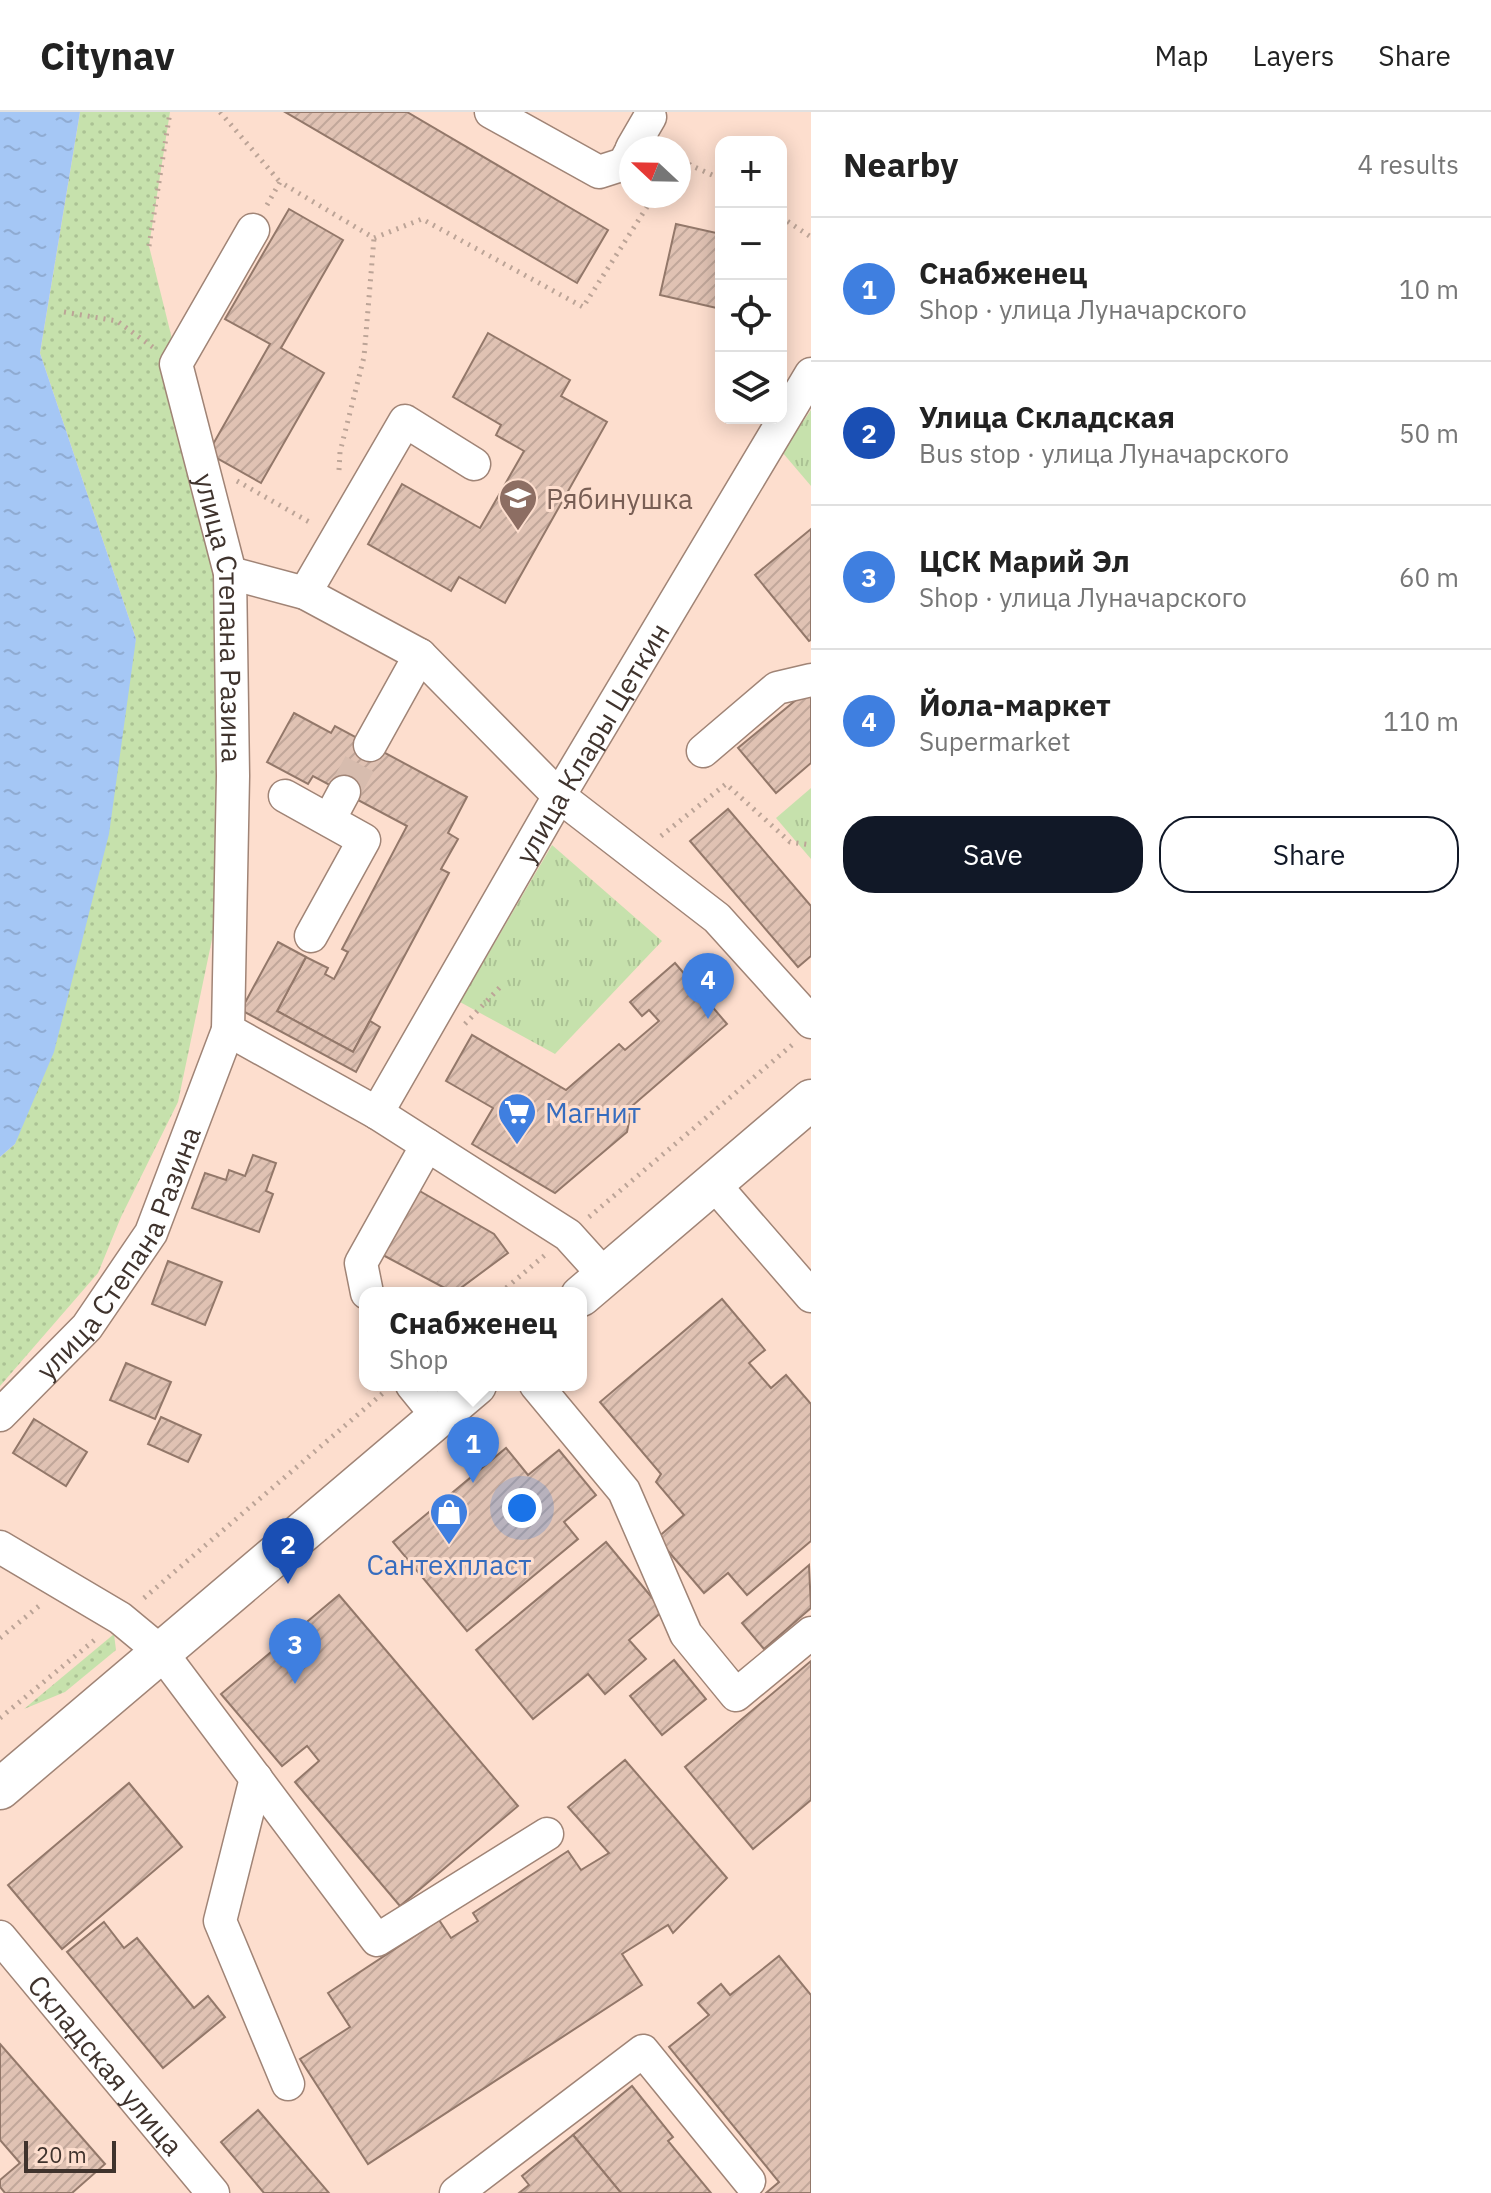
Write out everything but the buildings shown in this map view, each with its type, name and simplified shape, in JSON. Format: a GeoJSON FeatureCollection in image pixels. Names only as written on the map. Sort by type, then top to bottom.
{"type":"FeatureCollection","features":[{"type":"Feature","properties":{"kind":"main road"},"geometry":{"type":"LineString","coordinates":[[593,1286],[811,1100]]}},
{"type":"Feature","properties":{"kind":"main road"},"geometry":{"type":"LineString","coordinates":[[0,1789],[469,1391]]}},
{"type":"Feature","properties":{"kind":"street"},"geometry":{"type":"LineString","coordinates":[[491,112],[599,172],[619,166]]}},
{"type":"Feature","properties":{"kind":"street"},"geometry":{"type":"LineString","coordinates":[[638,136],[648,114]]}},
{"type":"Feature","properties":{"kind":"street"},"geometry":{"type":"LineString","coordinates":[[176,364],[253,230]]}},
{"type":"Feature","properties":{"kind":"street","name":"улица Степана Разина"},"geometry":{"type":"LineString","coordinates":[[0,1415],[87,1327],[151,1233],[228,1030],[233,776],[230,573],[176,364]]}},
{"type":"Feature","properties":{"kind":"street","name":"улица Клары Цеткин"},"geometry":{"type":"LineString","coordinates":[[377,1113],[559,796],[811,374]]}},
{"type":"Feature","properties":{"kind":"street"},"geometry":{"type":"LineString","coordinates":[[305,593],[405,421],[474,464]]}},
{"type":"Feature","properties":{"kind":"street"},"geometry":{"type":"LineString","coordinates":[[230,573],[305,593],[420,655],[559,796],[717,918],[805,1030]]}},
{"type":"Feature","properties":{"kind":"street"},"geometry":{"type":"LineString","coordinates":[[370,745],[420,655]]}},
{"type":"Feature","properties":{"kind":"street"},"geometry":{"type":"LineString","coordinates":[[703,751],[777,688],[811,680]]}},
{"type":"Feature","properties":{"kind":"street"},"geometry":{"type":"LineString","coordinates":[[329,820],[344,792]]}},
{"type":"Feature","properties":{"kind":"street"},"geometry":{"type":"LineString","coordinates":[[285,796],[364,840],[311,936]]}},
{"type":"Feature","properties":{"kind":"street"},"geometry":{"type":"LineString","coordinates":[[228,1030],[377,1113],[568,1235],[593,1286]]}},
{"type":"Feature","properties":{"kind":"street"},"geometry":{"type":"LineString","coordinates":[[366,1287],[361,1263],[427,1145]]}},
{"type":"Feature","properties":{"kind":"street"},"geometry":{"type":"LineString","coordinates":[[713,1183],[811,1296]]}},
{"type":"Feature","properties":{"kind":"street"},"geometry":{"type":"LineString","coordinates":[[417,1391],[438,1417]]}},
{"type":"Feature","properties":{"kind":"street"},"geometry":{"type":"LineString","coordinates":[[541,1391],[624,1491],[686,1634],[736,1695],[811,1633]]}},
{"type":"Feature","properties":{"kind":"street"},"geometry":{"type":"LineString","coordinates":[[0,1547],[120,1618],[161,1652],[377,1940],[547,1834]]}},
{"type":"Feature","properties":{"kind":"street"},"geometry":{"type":"LineString","coordinates":[[256,1778],[220,1921],[288,2084]]}},
{"type":"Feature","properties":{"kind":"street","name":"Складская улица"},"geometry":{"type":"LineString","coordinates":[[0,1937],[213,2193]]}},
{"type":"Feature","properties":{"kind":"street"},"geometry":{"type":"LineString","coordinates":[[456,2193],[643,2051],[749,2181]]}},
{"type":"Feature","properties":{"kind":"path"},"geometry":{"type":"LineString","coordinates":[[149,246],[170,112]]}},
{"type":"Feature","properties":{"kind":"path"},"geometry":{"type":"LineString","coordinates":[[220,112],[280,182],[374,238]]}},
{"type":"Feature","properties":{"kind":"path"},"geometry":{"type":"LineString","coordinates":[[691,165],[715,176]]}},
{"type":"Feature","properties":{"kind":"path"},"geometry":{"type":"LineString","coordinates":[[253,230],[280,182]]}},
{"type":"Feature","properties":{"kind":"path"},"geometry":{"type":"LineString","coordinates":[[374,238],[422,219],[583,307],[646,208]]}},
{"type":"Feature","properties":{"kind":"path"},"geometry":{"type":"LineString","coordinates":[[787,221],[811,237]]}},
{"type":"Feature","properties":{"kind":"path"},"geometry":{"type":"LineString","coordinates":[[339,481],[340,452],[364,357],[374,238]]}},
{"type":"Feature","properties":{"kind":"path"},"geometry":{"type":"LineString","coordinates":[[64,312],[117,321],[176,364]]}},
{"type":"Feature","properties":{"kind":"path"},"geometry":{"type":"LineString","coordinates":[[201,460],[337,538]]}},
{"type":"Feature","properties":{"kind":"path"},"geometry":{"type":"LineString","coordinates":[[636,855],[726,784],[790,842],[811,845]]}},
{"type":"Feature","properties":{"kind":"path"},"geometry":{"type":"LineString","coordinates":[[507,1287],[805,1030]]}},
{"type":"Feature","properties":{"kind":"path"},"geometry":{"type":"LineString","coordinates":[[0,1718],[386,1391]]}},
{"type":"Feature","properties":{"kind":"path"},"geometry":{"type":"LineString","coordinates":[[0,1638],[64,1585]]}},
{"type":"Feature","properties":{"kind":"green space"},"geometry":{"type":"Polygon","coordinates":[[[80,112],[170,112],[149,246],[230,573],[228,863],[178,1102],[121,1217],[98,1273],[0,1386],[0,1157],[15,1144],[136,639],[40,353],[80,112]]]}},
{"type":"Feature","properties":{"kind":"green space"},"geometry":{"type":"Polygon","coordinates":[[[811,410],[811,486],[782,452],[811,410]]]}},
{"type":"Feature","properties":{"kind":"green space"},"geometry":{"type":"Polygon","coordinates":[[[811,788],[811,859],[776,818],[811,788]]]}},
{"type":"Feature","properties":{"kind":"green space"},"geometry":{"type":"Polygon","coordinates":[[[552,845],[662,941],[555,1054],[460,1002],[552,845]]]}},
{"type":"Feature","properties":{"kind":"green space"},"geometry":{"type":"Polygon","coordinates":[[[114,1634],[116,1650],[65,1692],[24,1709],[114,1634]]]}},
{"type":"Feature","properties":{"kind":"water"},"geometry":{"type":"Polygon","coordinates":[[[0,112],[80,112],[40,353],[136,639],[109,834],[54,1052],[15,1144],[0,1157],[0,112]]]}},
{"type":"Feature","properties":{"kind":"tunnel"},"geometry":{"type":"LineString","coordinates":[[344,792],[370,745]]}},
{"type":"Feature","properties":{"kind":"place","name":"Рябинушка"},"geometry":{"type":"Point","coordinates":[518,532]}},
{"type":"Feature","properties":{"kind":"place","name":"Йола-маркет"},"geometry":{"type":"Point","coordinates":[708,1019]}},
{"type":"Feature","properties":{"kind":"place","name":"Магнит"},"geometry":{"type":"Point","coordinates":[517,1146]}},
{"type":"Feature","properties":{"kind":"place","name":"Снабженец"},"geometry":{"type":"Point","coordinates":[473,1483]}},
{"type":"Feature","properties":{"kind":"place","name":"Сантехпласт"},"geometry":{"type":"Point","coordinates":[449,1546]}},
{"type":"Feature","properties":{"kind":"place","name":"Улица Складская"},"geometry":{"type":"Point","coordinates":[288,1584]}},
{"type":"Feature","properties":{"kind":"place","name":"ЦСК Марий Эл"},"geometry":{"type":"Point","coordinates":[295,1684]}}]}
